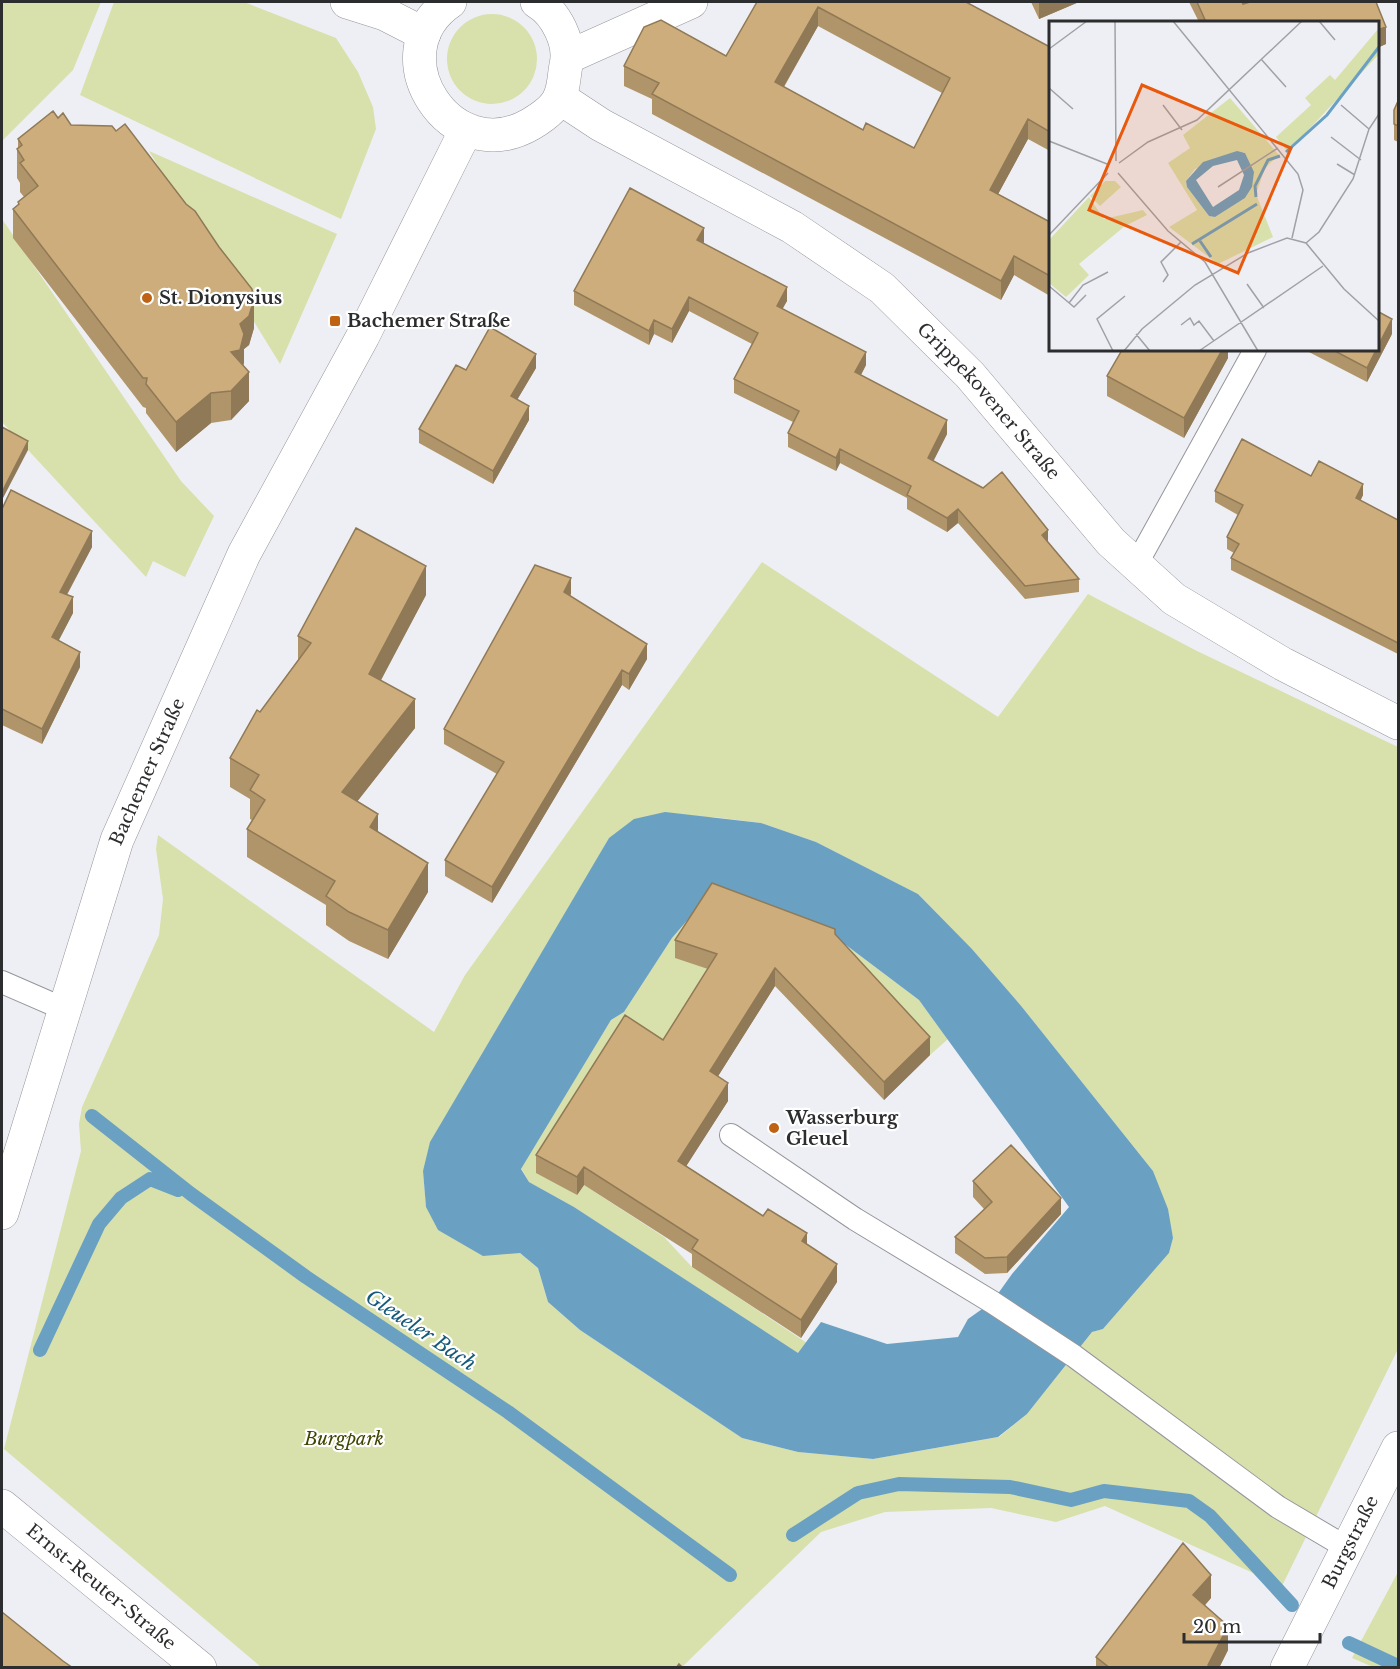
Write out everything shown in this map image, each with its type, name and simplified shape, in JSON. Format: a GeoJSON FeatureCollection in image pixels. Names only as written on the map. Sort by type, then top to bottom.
{"type":"FeatureCollection","features":[{"type":"Feature","properties":{"kind":"street"},"geometry":{"type":"LineString","coordinates":[[346,2],[385,14],[424,34]]}},
{"type":"Feature","properties":{"kind":"street"},"geometry":{"type":"LineString","coordinates":[[450,2],[441,8],[424,34],[418,59],[428,96],[444,117],[466,130],[484,135],[520,131],[542,117],[560,98],[568,57],[562,32],[543,6],[537,2]]}},
{"type":"Feature","properties":{"kind":"street"},"geometry":{"type":"LineString","coordinates":[[568,57],[691,2]]}},
{"type":"Feature","properties":{"kind":"street","name":"Grippekovener Straße"},"geometry":{"type":"LineString","coordinates":[[560,98],[601,125],[792,227],[882,288],[970,375],[1111,542],[1136,565],[1184,605],[1283,664],[1398,723]]}},
{"type":"Feature","properties":{"kind":"street","name":"Bachemer Straße"},"geometry":{"type":"LineString","coordinates":[[2,1213],[117,840],[244,554],[363,336],[466,130]]}},
{"type":"Feature","properties":{"kind":"street","name":"Burgstraße"},"geometry":{"type":"LineString","coordinates":[[1287,1668],[1349,1550],[1398,1448]]}},
{"type":"Feature","properties":{"kind":"street","name":"Ernst-Reuter-Straße"},"geometry":{"type":"LineString","coordinates":[[2,1506],[200,1668]]}},
{"type":"Feature","properties":{"kind":"lane"},"geometry":{"type":"LineString","coordinates":[[1136,565],[1254,351]]}},
{"type":"Feature","properties":{"kind":"lane"},"geometry":{"type":"LineString","coordinates":[[2,982],[64,1010]]}},
{"type":"Feature","properties":{"kind":"lane"},"geometry":{"type":"LineString","coordinates":[[731,1135],[855,1219],[992,1302],[1074,1356],[1278,1507],[1349,1550]]}},
{"type":"Feature","properties":{"kind":"green space"},"geometry":{"type":"Polygon","coordinates":[[[2,2],[101,2],[73,70],[2,141],[2,2]]]}},
{"type":"Feature","properties":{"kind":"green space"},"geometry":{"type":"Polygon","coordinates":[[[114,2],[244,2],[336,38],[358,72],[373,107],[376,129],[341,219],[80,95],[114,2]]]}},
{"type":"Feature","properties":{"kind":"green space"},"geometry":{"type":"Polygon","coordinates":[[[492,14],[509,17],[524,27],[534,42],[537,59],[534,76],[524,91],[509,101],[492,104],[475,101],[460,91],[450,76],[447,59],[450,42],[460,27],[475,17],[492,14]]]}},
{"type":"Feature","properties":{"kind":"green space"},"geometry":{"type":"Polygon","coordinates":[[[149,151],[337,234],[280,364],[149,151]]]}},
{"type":"Feature","properties":{"kind":"green space"},"geometry":{"type":"Polygon","coordinates":[[[2,219],[181,481],[214,516],[185,577],[153,561],[146,577],[2,422],[2,219]]]}},
{"type":"Feature","properties":{"kind":"green space","name":"Burgpark"},"geometry":{"type":"Polygon","coordinates":[[[762,562],[998,717],[1088,594],[1197,651],[1398,747],[1398,1349],[1282,1586],[1105,1506],[1056,1522],[991,1508],[885,1512],[821,1532],[682,1667],[261,1667],[4,1449],[81,1151],[79,1124],[82,1107],[159,935],[163,899],[156,849],[158,835],[434,1032],[465,975],[762,562]],[[713,817],[609,838],[423,1171],[426,1206],[438,1230],[520,1253],[538,1268],[548,1302],[580,1330],[742,1438],[798,1452],[873,1459],[999,1437],[1027,1414],[1092,1332],[1103,1329],[1169,1253],[1173,1238],[1153,1171],[1022,1007],[972,949],[918,894],[816,842],[761,823],[713,817]]]}},
{"type":"Feature","properties":{"kind":"green space"},"geometry":{"type":"Polygon","coordinates":[[[709,895],[846,945],[919,1000],[948,1039],[930,1055],[830,947],[717,972],[677,1036],[536,1172],[577,1195],[584,1185],[664,1237],[692,1267],[807,1343],[798,1354],[574,1207],[529,1182],[521,1168],[611,1020],[624,1012],[672,938],[709,895]]]}},
{"type":"Feature","properties":{"kind":"green space"},"geometry":{"type":"Polygon","coordinates":[[[1398,1572],[1398,1667],[1373,1667],[1352,1658],[1398,1572]]]}},
{"type":"Feature","properties":{"kind":"water"},"geometry":{"type":"Polygon","coordinates":[[[665,812],[761,823],[816,842],[918,894],[972,949],[1022,1007],[1153,1171],[1168,1209],[1173,1238],[1169,1253],[1103,1329],[1092,1332],[1027,1414],[998,1437],[873,1459],[798,1452],[742,1438],[580,1330],[548,1302],[538,1268],[520,1253],[483,1256],[438,1230],[426,1207],[423,1171],[430,1142],[609,838],[634,819],[665,812]],[[709,895],[672,938],[624,1012],[611,1020],[521,1169],[529,1182],[574,1207],[798,1353],[821,1322],[887,1344],[958,1337],[968,1319],[992,1302],[1012,1274],[1069,1207],[919,1000],[846,945],[709,895]]]}},
{"type":"Feature","properties":{"kind":"building"},"geometry":{"type":"Polygon","coordinates":[[[757,2],[966,2],[1049,46],[1049,131],[1028,119],[990,190],[1049,221],[1049,275],[1014,256],[1001,281],[652,94],[659,83],[624,66],[644,27],[661,20],[726,56],[757,2]],[[818,7],[775,82],[863,130],[866,123],[914,148],[950,78],[818,7]]]}},
{"type":"Feature","properties":{"kind":"building"},"geometry":{"type":"Polygon","coordinates":[[[1197,2],[1242,2],[1243,4],[1250,2],[1376,2],[1386,27],[1379,29],[1379,21],[1206,21],[1197,2]]]}},
{"type":"Feature","properties":{"kind":"building"},"geometry":{"type":"Polygon","coordinates":[[[1398,101],[1398,126],[1394,124],[1394,110],[1398,101]]]}},
{"type":"Feature","properties":{"kind":"building","name":"St. Dionysius"},"geometry":{"type":"Polygon","coordinates":[[[53,111],[58,118],[63,113],[71,125],[112,126],[116,131],[125,124],[186,204],[195,211],[219,247],[252,289],[254,299],[249,316],[240,324],[244,334],[240,350],[231,352],[249,372],[231,391],[211,393],[176,422],[146,384],[147,378],[143,378],[13,209],[38,186],[20,163],[24,160],[17,149],[22,145],[18,139],[53,111]]]}},
{"type":"Feature","properties":{"kind":"building"},"geometry":{"type":"Polygon","coordinates":[[[630,188],[704,228],[697,240],[787,287],[777,306],[866,352],[855,372],[947,420],[928,458],[983,488],[1002,472],[1048,530],[1042,535],[1079,579],[1025,586],[958,509],[947,518],[907,495],[911,486],[840,449],[836,458],[788,433],[799,411],[734,379],[758,333],[689,297],[672,329],[654,320],[649,331],[574,291],[630,188]]]}},
{"type":"Feature","properties":{"kind":"building"},"geometry":{"type":"Polygon","coordinates":[[[1379,312],[1392,319],[1379,344],[1379,312]]]}},
{"type":"Feature","properties":{"kind":"building"},"geometry":{"type":"Polygon","coordinates":[[[490,327],[536,354],[511,396],[529,406],[493,471],[419,429],[456,365],[466,370],[490,327]]]}},
{"type":"Feature","properties":{"kind":"building"},"geometry":{"type":"Polygon","coordinates":[[[1121,351],[1221,351],[1184,418],[1107,376],[1121,351]]]}},
{"type":"Feature","properties":{"kind":"building"},"geometry":{"type":"Polygon","coordinates":[[[1335,351],[1376,351],[1367,368],[1335,351]]]}},
{"type":"Feature","properties":{"kind":"building"},"geometry":{"type":"Polygon","coordinates":[[[2,427],[28,441],[2,492],[2,427]]]}},
{"type":"Feature","properties":{"kind":"building"},"geometry":{"type":"Polygon","coordinates":[[[1242,439],[1311,476],[1319,461],[1363,484],[1356,498],[1398,520],[1398,643],[1231,558],[1239,544],[1227,537],[1243,505],[1215,491],[1242,439]]]}},
{"type":"Feature","properties":{"kind":"building"},"geometry":{"type":"Polygon","coordinates":[[[11,490],[92,531],[60,592],[73,597],[52,637],[80,652],[42,729],[2,709],[2,509],[11,490]]]}},
{"type":"Feature","properties":{"kind":"building"},"geometry":{"type":"Polygon","coordinates":[[[356,528],[426,566],[369,674],[415,699],[342,792],[378,814],[370,827],[428,863],[388,930],[349,912],[326,896],[335,881],[247,829],[265,800],[250,790],[259,775],[230,758],[257,710],[260,712],[311,643],[298,636],[356,528]]]}},
{"type":"Feature","properties":{"kind":"building"},"geometry":{"type":"Polygon","coordinates":[[[535,565],[571,578],[564,592],[647,644],[629,674],[622,670],[492,887],[445,860],[504,762],[444,729],[535,565]]]}},
{"type":"Feature","properties":{"kind":"building"},"geometry":{"type":"Polygon","coordinates":[[[712,883],[835,929],[835,934],[930,1037],[884,1082],[775,968],[710,1071],[728,1083],[678,1161],[763,1216],[768,1209],[807,1233],[802,1241],[837,1264],[801,1320],[692,1249],[698,1240],[584,1167],[577,1177],[536,1155],[625,1015],[663,1040],[717,954],[675,940],[712,883]]]}},
{"type":"Feature","properties":{"kind":"building"},"geometry":{"type":"Polygon","coordinates":[[[1011,1145],[1061,1198],[1007,1257],[985,1258],[955,1237],[992,1202],[973,1181],[1011,1145]]]}},
{"type":"Feature","properties":{"kind":"building"},"geometry":{"type":"Polygon","coordinates":[[[1183,1543],[1211,1575],[1193,1595],[1228,1626],[1208,1665],[1211,1668],[1110,1668],[1096,1657],[1183,1543]]]}},
{"type":"Feature","properties":{"kind":"building"},"geometry":{"type":"Polygon","coordinates":[[[2,1612],[63,1661],[73,1668],[2,1668],[2,1612]]]}},
{"type":"Feature","properties":{"kind":"waterway","name":"Gleueler Bach"},"geometry":{"type":"LineString","coordinates":[[92,1116],[191,1194],[306,1277],[508,1412],[730,1575]]}},
{"type":"Feature","properties":{"kind":"waterway"},"geometry":{"type":"LineString","coordinates":[[40,1350],[99,1224],[121,1198],[150,1179],[178,1190]]}},
{"type":"Feature","properties":{"kind":"waterway","name":"Gleueler Bach"},"geometry":{"type":"LineString","coordinates":[[793,1535],[858,1493],[899,1484],[1010,1487],[1071,1500],[1104,1491],[1189,1501],[1210,1516],[1292,1605]]}},
{"type":"Feature","properties":{"kind":"waterway","name":"Gleueler Bach"},"geometry":{"type":"LineString","coordinates":[[1349,1643],[1398,1666]]}},
{"type":"Feature","properties":{"kind":"place","name":"St. Dionysius"},"geometry":{"type":"Point","coordinates":[147,298]}},
{"type":"Feature","properties":{"kind":"place","name":"Bachemer Straße"},"geometry":{"type":"Point","coordinates":[335,321]}},
{"type":"Feature","properties":{"kind":"place","name":"Wasserburg Gleuel"},"geometry":{"type":"Point","coordinates":[774,1128]}}]}
